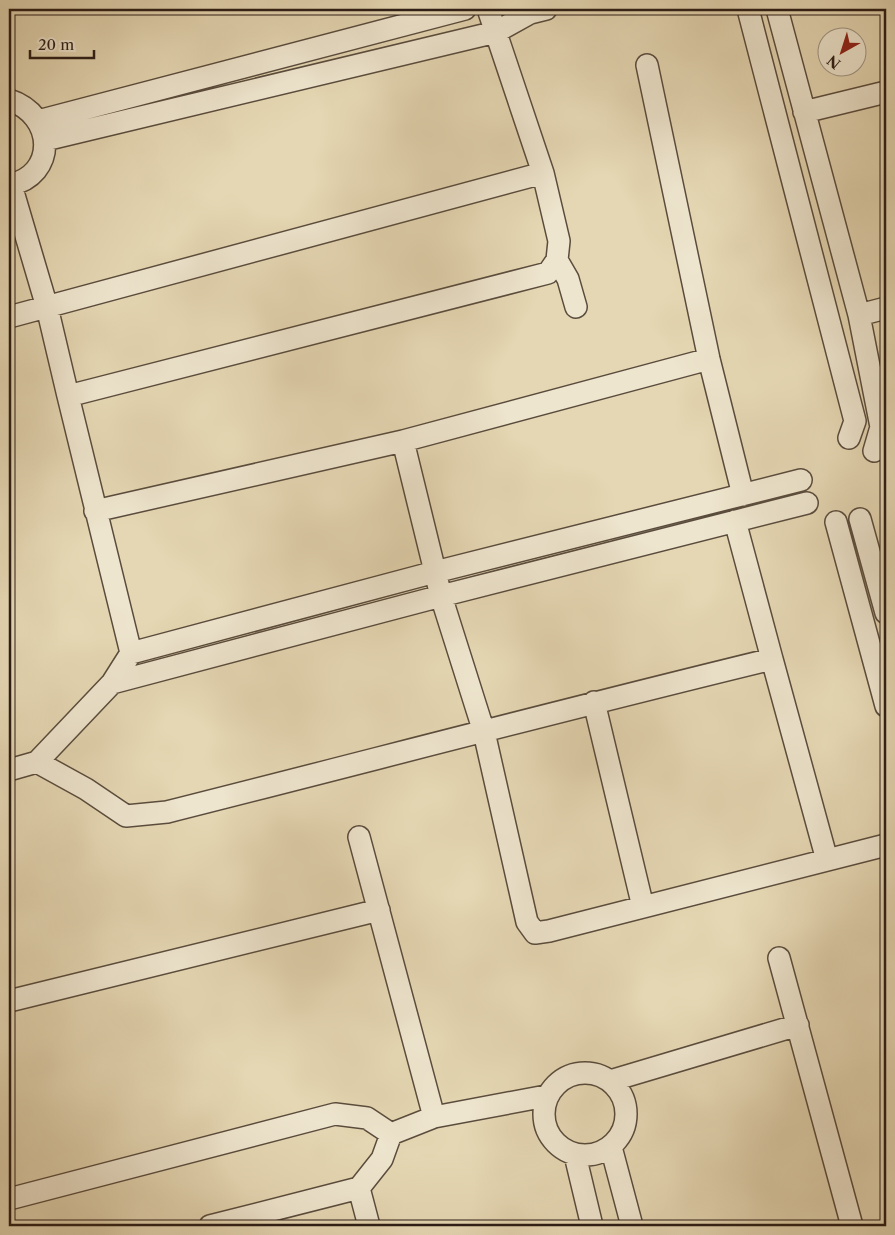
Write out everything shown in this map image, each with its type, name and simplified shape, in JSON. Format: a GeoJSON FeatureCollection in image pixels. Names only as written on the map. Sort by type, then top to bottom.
{"type":"FeatureCollection","features":[{"type":"Feature","properties":{"kind":"street"},"geometry":{"type":"LineString","coordinates":[[38,121],[465,9]]}},
{"type":"Feature","properties":{"kind":"street"},"geometry":{"type":"LineString","coordinates":[[488,9],[543,173],[559,241],[558,260],[568,279],[576,307]]}},
{"type":"Feature","properties":{"kind":"street"},"geometry":{"type":"LineString","coordinates":[[748,9],[855,421],[849,438]]}},
{"type":"Feature","properties":{"kind":"street"},"geometry":{"type":"LineString","coordinates":[[777,9],[859,315],[880,427],[880,455]]}},
{"type":"Feature","properties":{"kind":"street"},"geometry":{"type":"LineString","coordinates":[[45,140],[496,32],[529,10]]}},
{"type":"Feature","properties":{"kind":"street"},"geometry":{"type":"LineString","coordinates":[[647,65],[709,359],[743,495]]}},
{"type":"Feature","properties":{"kind":"street"},"geometry":{"type":"LineString","coordinates":[[804,112],[886,92]]}},
{"type":"Feature","properties":{"kind":"street"},"geometry":{"type":"LineString","coordinates":[[9,100],[28,108],[38,121],[45,140],[42,157],[37,167],[22,182],[10,185],[48,307],[95,511],[131,653]]}},
{"type":"Feature","properties":{"kind":"street"},"geometry":{"type":"LineString","coordinates":[[9,317],[543,173]]}},
{"type":"Feature","properties":{"kind":"street"},"geometry":{"type":"LineString","coordinates":[[68,396],[548,273],[558,260]]}},
{"type":"Feature","properties":{"kind":"street"},"geometry":{"type":"LineString","coordinates":[[859,315],[886,308]]}},
{"type":"Feature","properties":{"kind":"street"},"geometry":{"type":"LineString","coordinates":[[95,511],[403,441],[709,359]]}},
{"type":"Feature","properties":{"kind":"street"},"geometry":{"type":"LineString","coordinates":[[403,441],[441,596],[484,732],[527,922],[535,932],[643,908],[886,845]]}},
{"type":"Feature","properties":{"kind":"street"},"geometry":{"type":"LineString","coordinates":[[9,770],[37,762],[112,683],[131,653],[435,572],[801,480]]}},
{"type":"Feature","properties":{"kind":"street"},"geometry":{"type":"LineString","coordinates":[[112,683],[441,596],[808,503]]}},
{"type":"Feature","properties":{"kind":"street"},"geometry":{"type":"LineString","coordinates":[[860,520],[886,609],[860,614]]}},
{"type":"Feature","properties":{"kind":"street"},"geometry":{"type":"LineString","coordinates":[[735,521],[827,860]]}},
{"type":"Feature","properties":{"kind":"street"},"geometry":{"type":"LineString","coordinates":[[836,522],[886,706]]}},
{"type":"Feature","properties":{"kind":"street"},"geometry":{"type":"LineString","coordinates":[[37,762],[86,789],[126,816],[167,812],[484,732],[594,702],[772,659]]}},
{"type":"Feature","properties":{"kind":"street"},"geometry":{"type":"LineString","coordinates":[[594,702],[643,908]]}},
{"type":"Feature","properties":{"kind":"street"},"geometry":{"type":"LineString","coordinates":[[360,838],[434,1117]]}},
{"type":"Feature","properties":{"kind":"street"},"geometry":{"type":"LineString","coordinates":[[9,1001],[379,910]]}},
{"type":"Feature","properties":{"kind":"street"},"geometry":{"type":"LineString","coordinates":[[780,958],[852,1226]]}},
{"type":"Feature","properties":{"kind":"street"},"geometry":{"type":"LineString","coordinates":[[610,1081],[798,1025]]}},
{"type":"Feature","properties":{"kind":"street"},"geometry":{"type":"LineString","coordinates":[[210,1226],[359,1188],[382,1160],[391,1134],[434,1117],[546,1096],[563,1078],[587,1072],[610,1081],[625,1101],[625,1126],[611,1147],[594,1155],[575,1155],[554,1142],[550,1135],[543,1120],[546,1096]]}},
{"type":"Feature","properties":{"kind":"street"},"geometry":{"type":"LineString","coordinates":[[9,1199],[335,1114],[367,1118],[391,1134]]}},
{"type":"Feature","properties":{"kind":"street"},"geometry":{"type":"LineString","coordinates":[[611,1147],[632,1226]]}},
{"type":"Feature","properties":{"kind":"street"},"geometry":{"type":"LineString","coordinates":[[575,1155],[592,1226]]}},
{"type":"Feature","properties":{"kind":"street"},"geometry":{"type":"LineString","coordinates":[[359,1188],[369,1226]]}}]}
